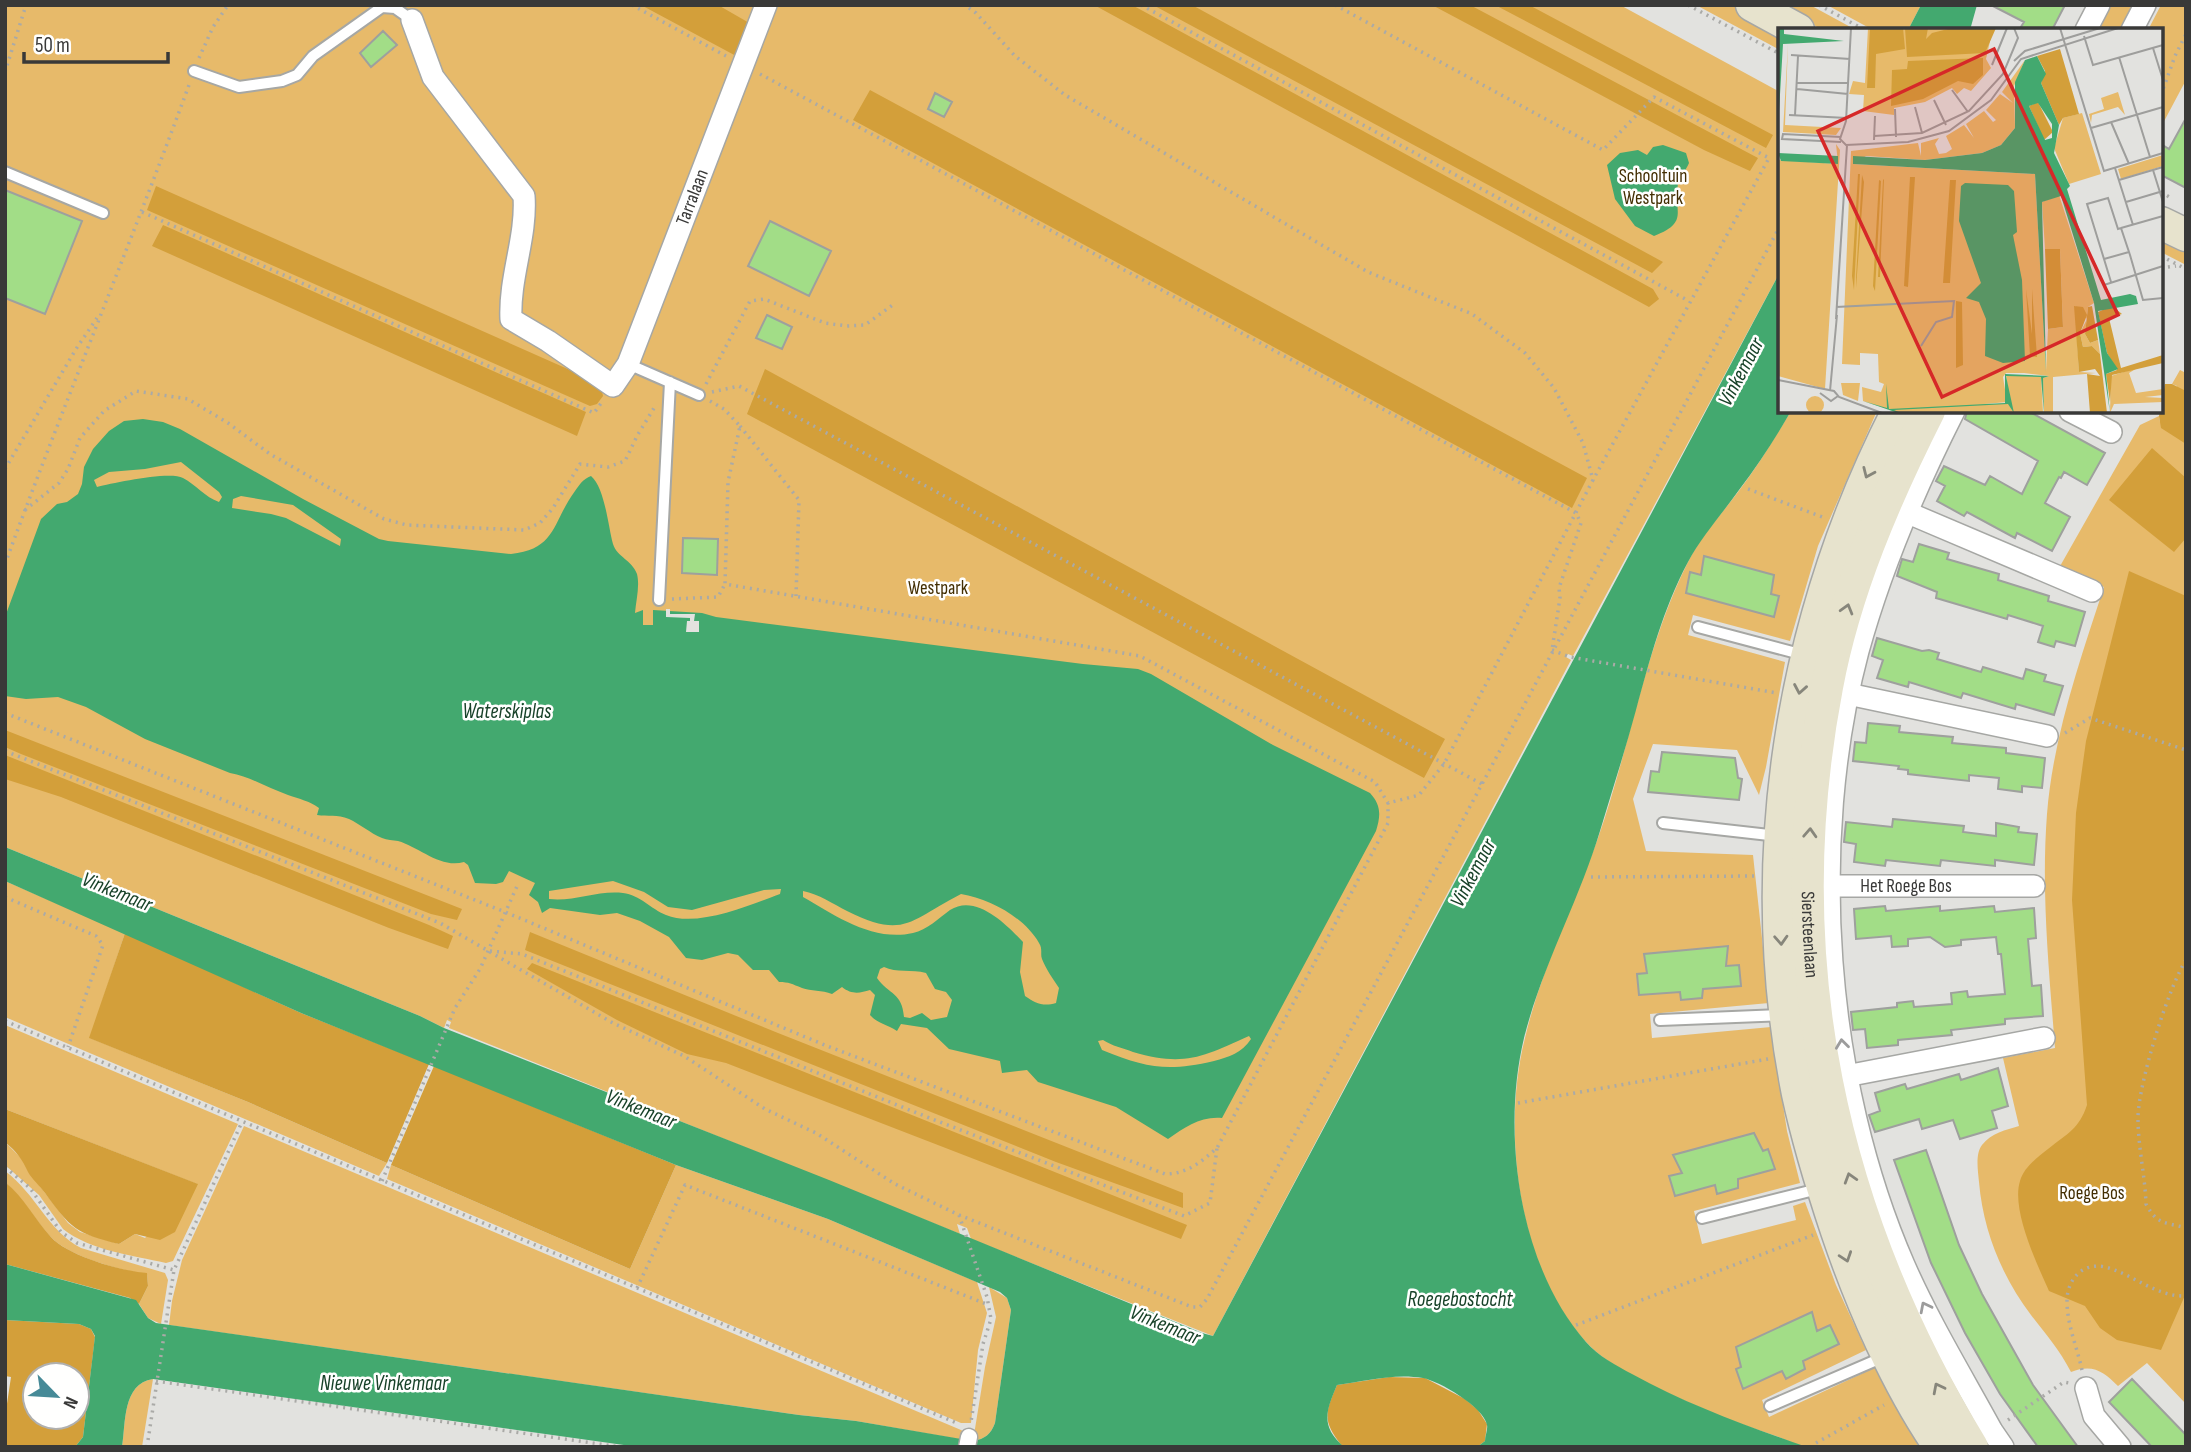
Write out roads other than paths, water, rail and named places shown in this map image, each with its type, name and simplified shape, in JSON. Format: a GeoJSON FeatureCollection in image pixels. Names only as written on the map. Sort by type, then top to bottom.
{"type":"FeatureCollection","features":[{"type":"Feature","properties":{"kind":"main road"},"geometry":{"type":"LineString","coordinates":[[1752,5],[1794,28]]}},
{"type":"Feature","properties":{"kind":"main road","name":"Siersteenlaan"},"geometry":{"type":"LineString","coordinates":[[1897,413],[1846,525],[1806,656],[1786,765],[1782,837],[1796,883],[1827,1090],[1864,1225],[1903,1318],[1946,1404],[1982,1444]]}},
{"type":"Feature","properties":{"kind":"main road","name":"Siersteenlaan"},"geometry":{"type":"LineString","coordinates":[[1928,413],[1872,536],[1837,644],[1827,685],[1815,765],[1809,832],[1796,883],[1786,1015],[1799,1096],[1823,1188],[1850,1269],[1888,1355],[1940,1447]]}},
{"type":"Feature","properties":{"kind":"street","name":"Tarralaan"},"geometry":{"type":"LineString","coordinates":[[412,19],[433,77],[524,196],[525,212],[510,297],[511,319],[613,386],[628,364],[766,5]]}},
{"type":"Feature","properties":{"kind":"street"},"geometry":{"type":"LineString","coordinates":[[2087,28],[2099,5]]}},
{"type":"Feature","properties":{"kind":"street"},"geometry":{"type":"LineString","coordinates":[[2133,28],[2145,5]]}},
{"type":"Feature","properties":{"kind":"street","name":"Siersteenlaan"},"geometry":{"type":"LineString","coordinates":[[1953,413],[1893,544],[1859,650],[1848,694],[1832,813],[1796,883],[1834,982],[1846,1076],[1871,1177],[1903,1264],[1982,1444]]}},
{"type":"Feature","properties":{"kind":"street"},"geometry":{"type":"LineString","coordinates":[[2074,413],[2111,432]]}},
{"type":"Feature","properties":{"kind":"street"},"geometry":{"type":"LineString","coordinates":[[1906,512],[2092,591]]}},
{"type":"Feature","properties":{"kind":"street"},"geometry":{"type":"LineString","coordinates":[[1848,694],[2047,736]]}},
{"type":"Feature","properties":{"kind":"street","name":"Het Roege Bos"},"geometry":{"type":"LineString","coordinates":[[1796,883],[2034,886]]}},
{"type":"Feature","properties":{"kind":"street"},"geometry":{"type":"LineString","coordinates":[[1846,1076],[2044,1038]]}},
{"type":"Feature","properties":{"kind":"street"},"geometry":{"type":"LineString","coordinates":[[2086,1388],[2094,1416],[2120,1447]]}},
{"type":"Feature","properties":{"kind":"lane"},"geometry":{"type":"LineString","coordinates":[[194,71],[239,87],[282,82],[297,75],[313,55],[382,7],[396,8],[412,19]]}},
{"type":"Feature","properties":{"kind":"lane"},"geometry":{"type":"LineString","coordinates":[[5,172],[103,213]]}},
{"type":"Feature","properties":{"kind":"lane"},"geometry":{"type":"LineString","coordinates":[[628,364],[699,395]]}},
{"type":"Feature","properties":{"kind":"lane"},"geometry":{"type":"LineString","coordinates":[[659,600],[670,382]]}},
{"type":"Feature","properties":{"kind":"lane"},"geometry":{"type":"LineString","coordinates":[[1698,627],[1806,656]]}},
{"type":"Feature","properties":{"kind":"lane"},"geometry":{"type":"LineString","coordinates":[[1663,822],[1782,837]]}},
{"type":"Feature","properties":{"kind":"lane"},"geometry":{"type":"LineString","coordinates":[[1660,1020],[1786,1015]]}},
{"type":"Feature","properties":{"kind":"lane"},"geometry":{"type":"LineString","coordinates":[[1702,1218],[1823,1188]]}},
{"type":"Feature","properties":{"kind":"lane"},"geometry":{"type":"LineString","coordinates":[[1770,1406],[1888,1355]]}},
{"type":"Feature","properties":{"kind":"water"},"geometry":{"type":"Polygon","coordinates":[[[1921,5],[1977,5],[1971,28],[1909,28],[1921,5]]]}},
{"type":"Feature","properties":{"kind":"water"},"geometry":{"type":"Polygon","coordinates":[[[1663,145],[1686,153],[1689,163],[1678,184],[1676,221],[1654,236],[1635,226],[1615,199],[1607,165],[1620,153],[1638,150],[1647,155],[1653,147],[1663,145]]]}},
{"type":"Feature","properties":{"kind":"water"},"geometry":{"type":"Polygon","coordinates":[[[1778,276],[1778,413],[1790,413],[1760,461],[1694,552],[1664,616],[1591,857],[1550,959],[1524,1038],[1517,1076],[1516,1156],[1521,1198],[1531,1238],[1545,1276],[1563,1311],[1596,1352],[1675,1396],[1807,1447],[1477,1447],[1485,1441],[1487,1427],[1478,1410],[1439,1384],[1423,1378],[1402,1376],[1337,1385],[1327,1418],[1331,1432],[1344,1447],[638,1447],[153,1379],[143,1382],[131,1396],[125,1416],[122,1447],[75,1447],[83,1437],[84,1431],[91,1431],[91,1370],[95,1336],[91,1329],[79,1324],[5,1320],[5,1264],[136,1300],[148,1318],[156,1323],[856,1421],[973,1441],[987,1435],[995,1423],[1011,1310],[1007,1298],[1000,1292],[828,1219],[676,1165],[301,1013],[5,881],[5,847],[444,1028],[829,1180],[1213,1336],[1778,276]]]}},
{"type":"Feature","properties":{"kind":"water","name":"Waterskiplas"},"geometry":{"type":"Polygon","coordinates":[[[143,419],[163,422],[180,429],[303,499],[379,539],[388,541],[511,554],[526,551],[537,546],[552,532],[577,488],[591,476],[603,498],[613,544],[637,574],[635,613],[643,610],[643,625],[653,625],[653,610],[702,613],[716,617],[1138,669],[1273,745],[1370,793],[1379,810],[1376,831],[1222,1118],[1200,1121],[1168,1139],[1116,1107],[1038,1082],[1027,1070],[1002,1073],[1000,1061],[949,1049],[927,1028],[901,1024],[897,1031],[870,1015],[875,995],[870,990],[856,993],[842,987],[832,994],[805,989],[779,982],[769,970],[753,970],[738,955],[728,953],[702,960],[686,958],[669,937],[640,921],[617,913],[600,915],[550,908],[542,913],[538,902],[529,895],[535,883],[509,871],[503,882],[475,883],[468,865],[464,862],[447,863],[439,860],[406,844],[373,834],[345,817],[317,815],[319,808],[312,804],[145,739],[86,707],[58,697],[26,699],[5,696],[5,617],[41,519],[57,504],[67,502],[78,494],[84,467],[93,449],[109,431],[124,421],[143,419]],[[181,462],[109,472],[94,480],[97,487],[141,478],[176,476],[188,481],[214,500],[219,502],[222,497],[181,462]],[[241,496],[233,499],[232,508],[286,518],[340,546],[341,539],[293,505],[241,496]],[[613,881],[549,891],[549,899],[623,893],[635,896],[666,915],[693,919],[739,909],[780,894],[781,889],[764,890],[692,910],[668,907],[644,892],[613,881]],[[803,891],[803,897],[855,926],[898,935],[923,929],[960,906],[980,908],[1009,927],[1023,942],[1020,972],[1025,996],[1039,1004],[1056,1003],[1059,988],[1041,957],[1040,945],[1033,934],[1015,917],[983,900],[961,894],[918,918],[895,925],[866,920],[809,892],[803,891]],[[884,967],[880,969],[877,978],[898,998],[904,1017],[910,1018],[922,1013],[931,1020],[947,1017],[952,1000],[946,992],[935,989],[926,973],[884,967]],[[1249,1036],[1193,1058],[1166,1059],[1133,1052],[1103,1040],[1098,1041],[1102,1050],[1118,1056],[1145,1064],[1170,1067],[1225,1058],[1239,1051],[1251,1039],[1249,1036]]]}},
{"type":"Feature","properties":{"kind":"park label","name":"Schooltuin Westpark"},"geometry":{"type":"Point","coordinates":[1653,187]}},
{"type":"Feature","properties":{"kind":"park label","name":"Westpark"},"geometry":{"type":"Point","coordinates":[938,588]}},
{"type":"Feature","properties":{"kind":"park label","name":"Roege Bos"},"geometry":{"type":"Point","coordinates":[2092,1193]}},
{"type":"Feature","properties":{"kind":"water label","name":"Vinkemaar"},"geometry":{"type":"Point","coordinates":[1741,372]}},
{"type":"Feature","properties":{"kind":"water label","name":"Vinkemaar"},"geometry":{"type":"Point","coordinates":[1473,873]}},
{"type":"Feature","properties":{"kind":"water label","name":"Vinkemaar"},"geometry":{"type":"Point","coordinates":[117,892]}},
{"type":"Feature","properties":{"kind":"water label","name":"Vinkemaar"},"geometry":{"type":"Point","coordinates":[641,1109]}},
{"type":"Feature","properties":{"kind":"water label","name":"Roegebostocht"},"geometry":{"type":"Point","coordinates":[1460,1299]}},
{"type":"Feature","properties":{"kind":"water label","name":"Vinkemaar"},"geometry":{"type":"Point","coordinates":[1165,1325]}},
{"type":"Feature","properties":{"kind":"water label","name":"Nieuwe Vinkemaar"},"geometry":{"type":"Point","coordinates":[384,1383]}}]}
